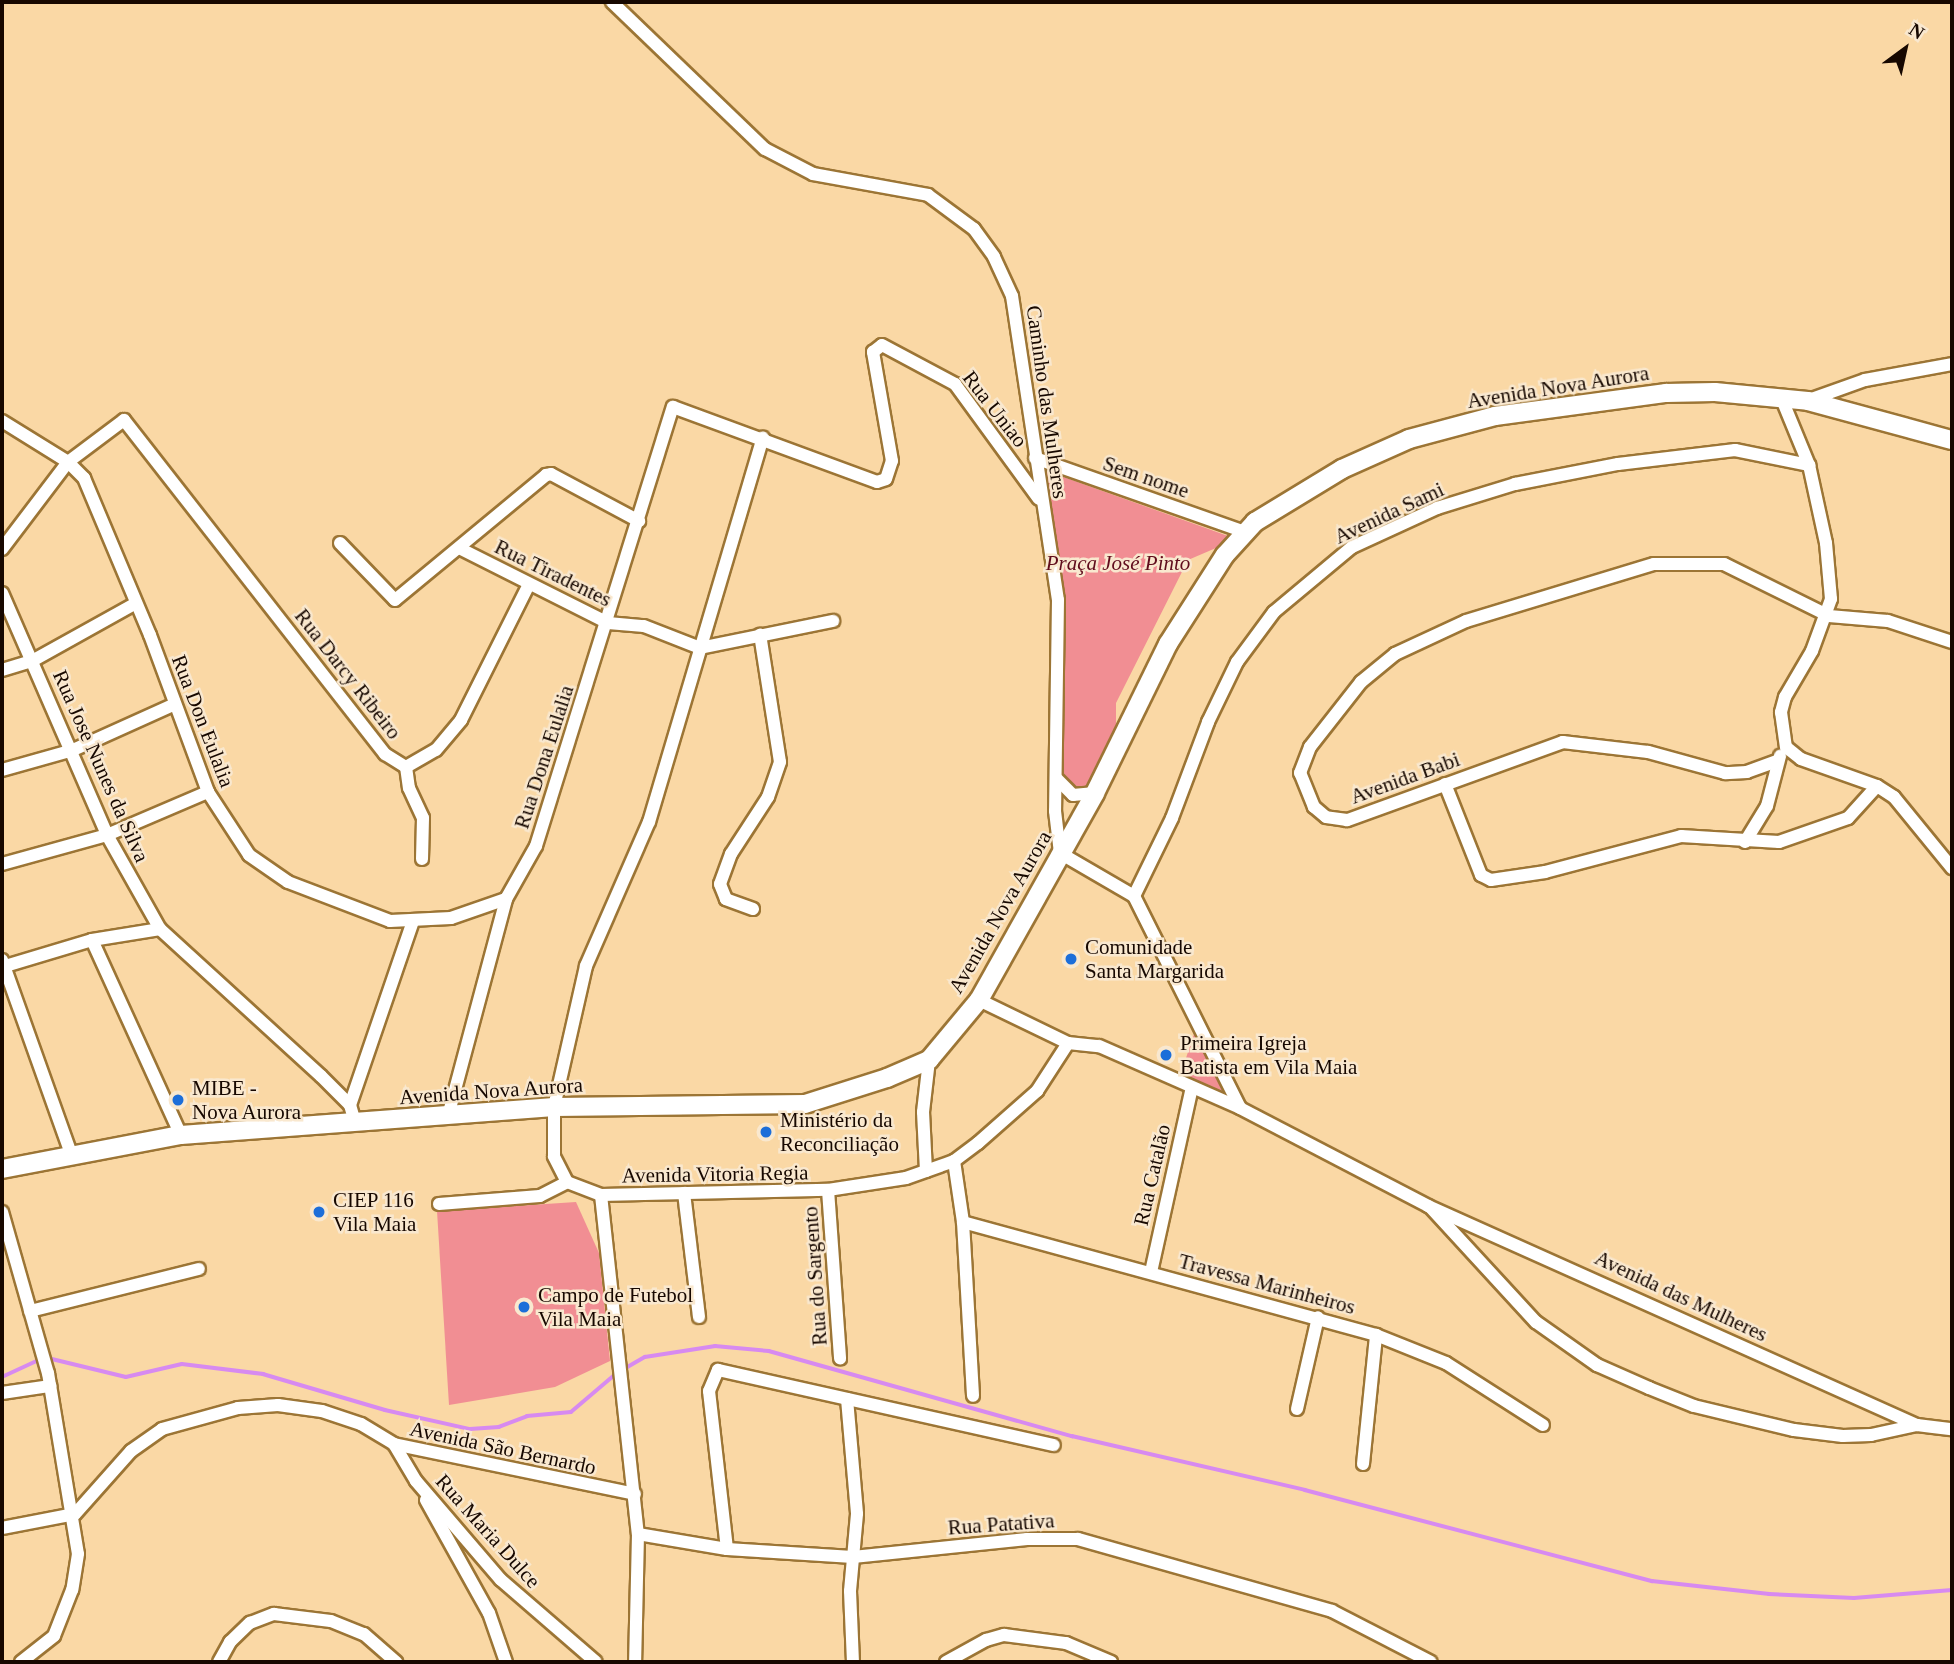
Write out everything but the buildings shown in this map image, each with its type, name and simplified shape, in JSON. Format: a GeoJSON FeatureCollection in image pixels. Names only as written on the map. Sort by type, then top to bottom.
{"type":"FeatureCollection","features":[{"type":"Feature","properties":{"kind":"street","name":"Caminho das Mulheres"},"geometry":{"type":"LineString","coordinates":[[612,2],[765,149],[789,165],[813,174],[928,195],[953,209],[974,229],[994,257],[1012,296],[1041,502],[1053,559],[1060,638],[1056,778],[1060,853]]}},
{"type":"Feature","properties":{"kind":"street","name":"Rua Uniao"},"geometry":{"type":"LineString","coordinates":[[763,439],[866,481],[887,479],[892,461],[873,352],[878,345],[955,384],[1041,502]]}},
{"type":"Feature","properties":{"kind":"street"},"geometry":{"type":"LineString","coordinates":[[1808,401],[1865,380],[1952,364]]}},
{"type":"Feature","properties":{"kind":"street","name":"Avenida Nova Aurora"},"geometry":{"type":"LineString","coordinates":[[2,1168],[181,1135],[554,1107],[805,1104],[929,1060],[979,1000],[1095,793],[1187,609],[1245,532],[1342,469],[1409,439],[1495,416],[1652,394],[1715,392],[1808,401],[1952,440]]}},
{"type":"Feature","properties":{"kind":"street"},"geometry":{"type":"LineString","coordinates":[[1745,842],[1767,806],[1777,761],[1786,747],[1781,712],[1785,697],[1829,616],[1826,543],[1809,465],[1781,397]]}},
{"type":"Feature","properties":{"kind":"street","name":"Rua Dona Eulalia"},"geometry":{"type":"LineString","coordinates":[[449,1116],[506,899],[536,846],[608,623],[673,407],[763,439]]}},
{"type":"Feature","properties":{"kind":"street","name":"Rua Darcy Ribeiro"},"geometry":{"type":"LineString","coordinates":[[68,462],[124,420],[385,754],[406,767],[436,750],[461,720],[529,584]]}},
{"type":"Feature","properties":{"kind":"street"},"geometry":{"type":"LineString","coordinates":[[2,421],[68,462],[2,549]]}},
{"type":"Feature","properties":{"kind":"street"},"geometry":{"type":"LineString","coordinates":[[439,1204],[540,1196],[567,1182],[554,1156],[554,1107],[586,966],[649,822],[763,439]]}},
{"type":"Feature","properties":{"kind":"street","name":"Avenida Sami"},"geometry":{"type":"LineString","coordinates":[[1134,897],[1172,818],[1208,722],[1237,662],[1275,612],[1352,547],[1437,508],[1515,484],[1619,464],[1735,450],[1809,465]]}},
{"type":"Feature","properties":{"kind":"street","name":"Sem nome"},"geometry":{"type":"LineString","coordinates":[[1035,458],[1245,532]]}},
{"type":"Feature","properties":{"kind":"street","name":"Rua Don Eulalia"},"geometry":{"type":"LineString","coordinates":[[68,462],[84,478],[136,603],[208,792],[249,855],[268,870],[390,921],[451,918],[506,899]]}},
{"type":"Feature","properties":{"kind":"street"},"geometry":{"type":"LineString","coordinates":[[340,543],[395,600],[551,474],[639,521]]}},
{"type":"Feature","properties":{"kind":"street","name":"Rua Tiradentes"},"geometry":{"type":"LineString","coordinates":[[461,549],[608,623],[644,626],[699,648]]}},
{"type":"Feature","properties":{"kind":"street","name":"Avenida Babi"},"geometry":{"type":"LineString","coordinates":[[1777,761],[1748,772],[1725,773],[1648,752],[1563,742],[1445,783],[1377,813],[1348,820],[1326,817],[1314,807],[1300,773],[1310,747],[1361,681],[1395,654],[1466,621],[1654,564],[1724,564],[1829,616]]}},
{"type":"Feature","properties":{"kind":"street","name":"Rua Jose Nunes da Silva"},"geometry":{"type":"LineString","coordinates":[[2,593],[73,750],[107,835],[160,929],[350,1105]]}},
{"type":"Feature","properties":{"kind":"street"},"geometry":{"type":"LineString","coordinates":[[2,670],[32,661],[136,603]]}},
{"type":"Feature","properties":{"kind":"street"},"geometry":{"type":"LineString","coordinates":[[1829,616],[1888,621],[1952,642]]}},
{"type":"Feature","properties":{"kind":"street"},"geometry":{"type":"LineString","coordinates":[[699,648],[833,621]]}},
{"type":"Feature","properties":{"kind":"street"},"geometry":{"type":"LineString","coordinates":[[753,909],[726,899],[720,884],[731,854],[768,797],[780,762],[760,635]]}},
{"type":"Feature","properties":{"kind":"street"},"geometry":{"type":"LineString","coordinates":[[2,770],[73,750],[175,704]]}},
{"type":"Feature","properties":{"kind":"street"},"geometry":{"type":"LineString","coordinates":[[1786,747],[1801,760],[1877,786],[1915,818],[1952,868]]}},
{"type":"Feature","properties":{"kind":"street"},"geometry":{"type":"LineString","coordinates":[[406,767],[410,788],[423,818],[422,859]]}},
{"type":"Feature","properties":{"kind":"street"},"geometry":{"type":"LineString","coordinates":[[1056,778],[1073,795],[1095,793]]}},
{"type":"Feature","properties":{"kind":"street"},"geometry":{"type":"LineString","coordinates":[[1445,783],[1486,880],[1545,873],[1700,834],[1745,842],[1779,842],[1831,825],[1860,809],[1877,786]]}},
{"type":"Feature","properties":{"kind":"street"},"geometry":{"type":"LineString","coordinates":[[2,864],[107,835],[208,792]]}},
{"type":"Feature","properties":{"kind":"street"},"geometry":{"type":"LineString","coordinates":[[1060,853],[1134,897],[1240,1108]]}},
{"type":"Feature","properties":{"kind":"street"},"geometry":{"type":"LineString","coordinates":[[355,1122],[350,1105],[413,921]]}},
{"type":"Feature","properties":{"kind":"street"},"geometry":{"type":"LineString","coordinates":[[71,1154],[3,964],[92,940],[160,929]]}},
{"type":"Feature","properties":{"kind":"street"},"geometry":{"type":"LineString","coordinates":[[92,940],[181,1135]]}},
{"type":"Feature","properties":{"kind":"street","name":"Avenida das Mulheres"},"geometry":{"type":"LineString","coordinates":[[979,1000],[1068,1043],[1099,1046],[1240,1108],[1428,1206],[1917,1425],[1952,1429]]}},
{"type":"Feature","properties":{"kind":"street","name":"Avenida Vitoria Regia"},"geometry":{"type":"LineString","coordinates":[[567,1182],[601,1195],[828,1191],[926,1171],[954,1161],[1037,1091],[1068,1043]]}},
{"type":"Feature","properties":{"kind":"street"},"geometry":{"type":"LineString","coordinates":[[926,1171],[923,1112],[929,1060]]}},
{"type":"Feature","properties":{"kind":"street","name":"Rua Catalão"},"geometry":{"type":"LineString","coordinates":[[1151,1272],[1192,1087]]}},
{"type":"Feature","properties":{"kind":"street"},"geometry":{"type":"LineString","coordinates":[[954,1161],[963,1222],[973,1396]]}},
{"type":"Feature","properties":{"kind":"street","name":"Rua do Sargento"},"geometry":{"type":"LineString","coordinates":[[828,1191],[840,1359]]}},
{"type":"Feature","properties":{"kind":"street"},"geometry":{"type":"LineString","coordinates":[[684,1193],[699,1317]]}},
{"type":"Feature","properties":{"kind":"street"},"geometry":{"type":"LineString","coordinates":[[601,1195],[625,1387],[638,1534],[635,1662]]}},
{"type":"Feature","properties":{"kind":"street","name":"Avenida das Mulheres"},"geometry":{"type":"LineString","coordinates":[[1428,1206],[1536,1322],[1607,1370],[1694,1406],[1794,1430],[1871,1436],[1917,1425]]}},
{"type":"Feature","properties":{"kind":"street"},"geometry":{"type":"LineString","coordinates":[[2,1212],[49,1380],[75,1514],[78,1554],[65,1615],[54,1636],[21,1662]]}},
{"type":"Feature","properties":{"kind":"street","name":"Travessa Marinheiros"},"geometry":{"type":"LineString","coordinates":[[963,1222],[1376,1335],[1446,1363],[1543,1425]]}},
{"type":"Feature","properties":{"kind":"street"},"geometry":{"type":"LineString","coordinates":[[30,1311],[199,1269]]}},
{"type":"Feature","properties":{"kind":"street"},"geometry":{"type":"LineString","coordinates":[[1297,1409],[1318,1317]]}},
{"type":"Feature","properties":{"kind":"street"},"geometry":{"type":"LineString","coordinates":[[1363,1464],[1376,1335]]}},
{"type":"Feature","properties":{"kind":"street"},"geometry":{"type":"LineString","coordinates":[[727,1549],[709,1391],[712,1375],[728,1370],[1054,1445]]}},
{"type":"Feature","properties":{"kind":"street"},"geometry":{"type":"LineString","coordinates":[[2,1393],[49,1380]]}},
{"type":"Feature","properties":{"kind":"street"},"geometry":{"type":"LineString","coordinates":[[847,1399],[857,1514],[853,1557],[853,1662]]}},
{"type":"Feature","properties":{"kind":"street","name":"Avenida São Bernardo"},"geometry":{"type":"LineString","coordinates":[[75,1514],[131,1451],[162,1429],[198,1417],[278,1405],[311,1409],[361,1424],[394,1444],[635,1494]]}},
{"type":"Feature","properties":{"kind":"street","name":"Rua Maria Dulce"},"geometry":{"type":"LineString","coordinates":[[394,1444],[416,1481],[501,1580],[596,1662]]}},
{"type":"Feature","properties":{"kind":"street"},"geometry":{"type":"LineString","coordinates":[[416,1481],[489,1614],[506,1662]]}},
{"type":"Feature","properties":{"kind":"street"},"geometry":{"type":"LineString","coordinates":[[2,1528],[75,1514]]}},
{"type":"Feature","properties":{"kind":"street","name":"Rua Patativa"},"geometry":{"type":"LineString","coordinates":[[638,1534],[727,1549],[853,1557],[1027,1539],[1078,1539],[1332,1611],[1431,1662]]}},
{"type":"Feature","properties":{"kind":"street"},"geometry":{"type":"LineString","coordinates":[[219,1662],[230,1642],[250,1623],[274,1614],[297,1614],[364,1634],[396,1662]]}},
{"type":"Feature","properties":{"kind":"street"},"geometry":{"type":"LineString","coordinates":[[946,1662],[986,1640],[1003,1635],[1066,1643],[1111,1662]]}},
{"type":"Feature","properties":{"kind":"green space","name":"Praça José Pinto"},"geometry":{"type":"Polygon","coordinates":[[[1044,470],[1228,536],[1216,548],[1188,560],[1116,703],[1116,729],[1087,789],[1076,791],[1066,785],[1058,767],[1064,626],[1044,470]]]}},
{"type":"Feature","properties":{"kind":"green space"},"geometry":{"type":"Polygon","coordinates":[[[1195,1031],[1231,1100],[1180,1076],[1195,1031]]]}},
{"type":"Feature","properties":{"kind":"green space","name":"Campo de Futebol Vila Maia"},"geometry":{"type":"Polygon","coordinates":[[[576,1202],[599,1253],[610,1361],[555,1387],[449,1405],[437,1211],[576,1202]]]}},
{"type":"Feature","properties":{"kind":"waterway"},"geometry":{"type":"LineString","coordinates":[[624,1369],[645,1357],[715,1346],[769,1351],[1072,1436],[1305,1490],[1652,1581],[1769,1594],[1854,1598],[1952,1590]]}},
{"type":"Feature","properties":{"kind":"waterway"},"geometry":{"type":"LineString","coordinates":[[48,1358],[126,1377],[182,1364],[263,1374],[385,1410],[470,1429],[499,1427],[527,1416],[571,1412],[617,1373]]}},
{"type":"Feature","properties":{"kind":"waterway"},"geometry":{"type":"LineString","coordinates":[[2,1377],[41,1359]]}},
{"type":"Feature","properties":{"kind":"place","name":"Comunidade Santa Margarida"},"geometry":{"type":"Point","coordinates":[1071,959]}},
{"type":"Feature","properties":{"kind":"place","name":"Primeira Igreja Batista em Vila Maia"},"geometry":{"type":"Point","coordinates":[1166,1055]}},
{"type":"Feature","properties":{"kind":"place","name":"MIBE - Nova Aurora"},"geometry":{"type":"Point","coordinates":[178,1100]}},
{"type":"Feature","properties":{"kind":"place","name":"Ministério da Reconciliação"},"geometry":{"type":"Point","coordinates":[766,1132]}},
{"type":"Feature","properties":{"kind":"place","name":"CIEP 116 Vila Maia"},"geometry":{"type":"Point","coordinates":[319,1212]}},
{"type":"Feature","properties":{"kind":"place","name":"Campo de Futebol Vila Maia"},"geometry":{"type":"Point","coordinates":[524,1307]}}]}
